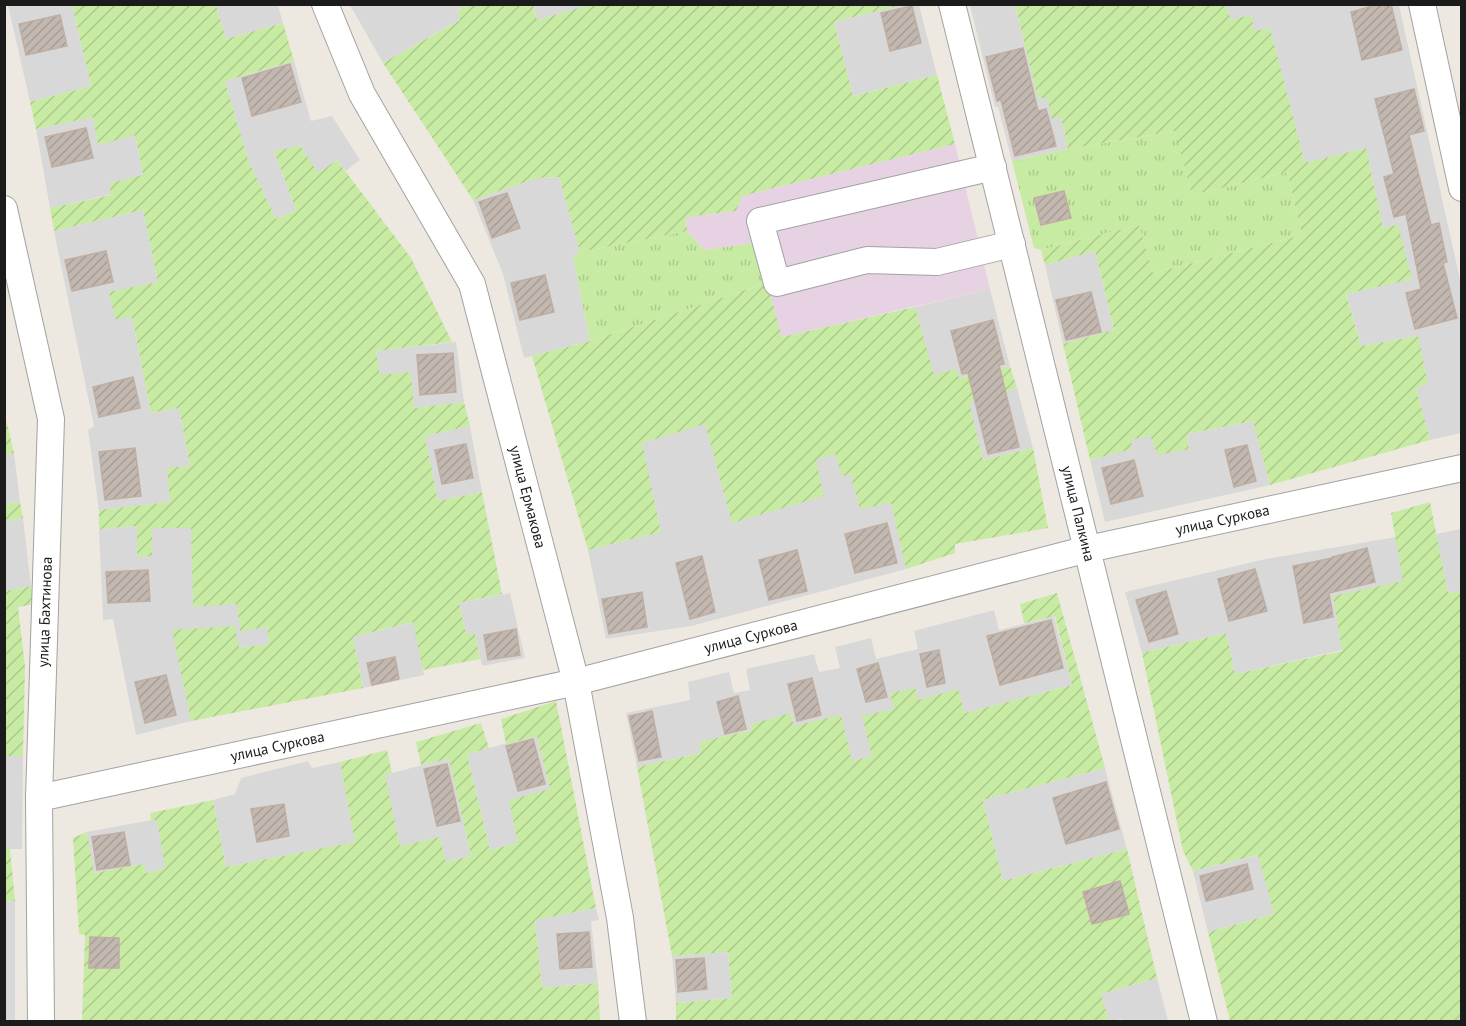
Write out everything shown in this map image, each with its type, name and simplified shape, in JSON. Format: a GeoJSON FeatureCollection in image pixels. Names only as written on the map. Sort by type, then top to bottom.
{"type":"FeatureCollection","features":[{"type":"Feature","properties":{"kind":"street","name":"улица Ермакова"},"geometry":{"type":"LineString","coordinates":[[325,4],[362,94],[472,284],[576,682],[620,918],[633,1022]]}},
{"type":"Feature","properties":{"kind":"street","name":"улица Палкина"},"geometry":{"type":"LineString","coordinates":[[952,4],[1204,1022]]}},
{"type":"Feature","properties":{"kind":"street"},"geometry":{"type":"LineString","coordinates":[[1422,4],[1461,188]]}},
{"type":"Feature","properties":{"kind":"street"},"geometry":{"type":"LineString","coordinates":[[993,167],[760,221],[777,283],[867,260],[937,262],[1012,244]]}},
{"type":"Feature","properties":{"kind":"street","name":"улица Бахтинова"},"geometry":{"type":"LineString","coordinates":[[4,209],[51,419],[39,798],[41,1022]]}},
{"type":"Feature","properties":{"kind":"street","name":"улица Суркова"},"geometry":{"type":"LineString","coordinates":[[39,798],[576,682],[1088,549],[1461,468]]}},
{"type":"Feature","properties":{"kind":"shaded area"},"geometry":{"type":"Polygon","coordinates":[[[533,4],[593,5],[537,20],[533,4]]]}},
{"type":"Feature","properties":{"kind":"shaded area"},"geometry":{"type":"Polygon","coordinates":[[[8,5],[72,5],[91,86],[30,102],[8,5]]]}},
{"type":"Feature","properties":{"kind":"shaded area"},"geometry":{"type":"Polygon","coordinates":[[[216,5],[278,5],[283,23],[226,39],[216,5]]]}},
{"type":"Feature","properties":{"kind":"shaded area"},"geometry":{"type":"Polygon","coordinates":[[[350,5],[473,5],[458,9],[461,19],[383,63],[350,5]]]}},
{"type":"Feature","properties":{"kind":"shaded area"},"geometry":{"type":"Polygon","coordinates":[[[901,5],[919,5],[937,75],[853,96],[834,22],[901,5]]]}},
{"type":"Feature","properties":{"kind":"shaded area"},"geometry":{"type":"Polygon","coordinates":[[[970,5],[1019,5],[1015,6],[1038,98],[1047,96],[1061,117],[1068,149],[1012,161],[998,107],[995,107],[970,5]]]}},
{"type":"Feature","properties":{"kind":"shaded area"},"geometry":{"type":"Polygon","coordinates":[[[1226,5],[1399,5],[1461,284],[1461,433],[1430,440],[1416,388],[1418,336],[1361,346],[1346,293],[1411,279],[1383,228],[1366,148],[1305,164],[1270,28],[1254,32],[1231,21],[1226,5]]]}},
{"type":"Feature","properties":{"kind":"shaded area"},"geometry":{"type":"Polygon","coordinates":[[[294,61],[311,121],[332,116],[360,160],[346,171],[337,160],[318,173],[274,151],[296,210],[276,219],[248,160],[225,81],[294,61]]]}},
{"type":"Feature","properties":{"kind":"shaded area"},"geometry":{"type":"Polygon","coordinates":[[[93,116],[135,135],[143,176],[110,183],[112,194],[50,208],[36,129],[93,116]]]}},
{"type":"Feature","properties":{"kind":"shaded area"},"geometry":{"type":"Polygon","coordinates":[[[955,144],[990,289],[782,337],[755,243],[704,250],[687,231],[686,217],[735,211],[742,196],[955,144]]]}},
{"type":"Feature","properties":{"kind":"shaded area"},"geometry":{"type":"Polygon","coordinates":[[[559,177],[580,252],[573,256],[590,341],[524,358],[503,274],[473,200],[537,178],[559,177]]]}},
{"type":"Feature","properties":{"kind":"shaded area"},"geometry":{"type":"Polygon","coordinates":[[[143,210],[158,282],[109,293],[132,317],[151,413],[179,408],[190,466],[171,502],[99,510],[88,430],[94,426],[54,231],[143,210]]]}},
{"type":"Feature","properties":{"kind":"shaded area"},"geometry":{"type":"Polygon","coordinates":[[[1095,251],[1114,331],[1063,344],[1045,265],[1095,251]]]}},
{"type":"Feature","properties":{"kind":"shaded area"},"geometry":{"type":"Polygon","coordinates":[[[990,289],[1010,366],[958,378],[933,375],[915,307],[990,289]]]}},
{"type":"Feature","properties":{"kind":"shaded area"},"geometry":{"type":"Polygon","coordinates":[[[456,342],[464,402],[414,408],[380,375],[376,351],[456,342]]]}},
{"type":"Feature","properties":{"kind":"shaded area"},"geometry":{"type":"Polygon","coordinates":[[[1017,388],[1033,448],[983,460],[968,401],[1017,388]]]}},
{"type":"Feature","properties":{"kind":"shaded area"},"geometry":{"type":"Polygon","coordinates":[[[1254,421],[1270,485],[1105,522],[1090,460],[1131,449],[1130,440],[1150,435],[1189,448],[1187,434],[1254,421]]]}},
{"type":"Feature","properties":{"kind":"shaded area"},"geometry":{"type":"Polygon","coordinates":[[[705,423],[732,523],[816,459],[835,454],[850,474],[891,503],[906,569],[691,626],[606,639],[588,550],[661,532],[641,443],[705,423]]]}},
{"type":"Feature","properties":{"kind":"shaded area"},"geometry":{"type":"Polygon","coordinates":[[[470,426],[482,492],[438,501],[425,436],[470,426]]]}},
{"type":"Feature","properties":{"kind":"shaded area"},"geometry":{"type":"Polygon","coordinates":[[[14,453],[20,502],[5,504],[5,454],[14,453]]]}},
{"type":"Feature","properties":{"kind":"shaded area"},"geometry":{"type":"Polygon","coordinates":[[[23,518],[31,586],[5,591],[4,521],[23,518]]]}},
{"type":"Feature","properties":{"kind":"shaded area"},"geometry":{"type":"Polygon","coordinates":[[[137,526],[137,556],[152,528],[192,528],[237,604],[267,627],[269,644],[239,648],[173,630],[191,721],[136,735],[113,619],[103,620],[99,529],[137,526]]]}},
{"type":"Feature","properties":{"kind":"shaded area"},"geometry":{"type":"Polygon","coordinates":[[[1461,529],[1461,591],[1448,593],[1436,534],[1461,529]]]}},
{"type":"Feature","properties":{"kind":"shaded area"},"geometry":{"type":"Polygon","coordinates":[[[1396,537],[1404,581],[1342,650],[1235,674],[1226,633],[1142,653],[1125,592],[1266,559],[1396,537]]]}},
{"type":"Feature","properties":{"kind":"shaded area"},"geometry":{"type":"Polygon","coordinates":[[[510,593],[525,658],[482,666],[475,635],[466,635],[459,603],[510,593]]]}},
{"type":"Feature","properties":{"kind":"shaded area"},"geometry":{"type":"Polygon","coordinates":[[[994,610],[999,630],[1054,616],[1072,685],[965,713],[891,693],[894,709],[872,756],[852,761],[794,726],[791,714],[751,724],[752,730],[700,742],[701,753],[637,767],[626,713],[690,700],[688,682],[729,672],[734,693],[750,690],[746,669],[814,654],[819,672],[840,668],[835,647],[871,638],[876,659],[918,649],[914,631],[994,610]]]}},
{"type":"Feature","properties":{"kind":"shaded area"},"geometry":{"type":"Polygon","coordinates":[[[414,622],[424,675],[363,688],[353,637],[414,622]]]}},
{"type":"Feature","properties":{"kind":"shaded area"},"geometry":{"type":"Polygon","coordinates":[[[537,735],[550,789],[518,843],[490,850],[467,754],[537,735]]]}},
{"type":"Feature","properties":{"kind":"shaded area"},"geometry":{"type":"Polygon","coordinates":[[[4,756],[23,756],[22,849],[5,849],[4,756]]]}},
{"type":"Feature","properties":{"kind":"shaded area"},"geometry":{"type":"Polygon","coordinates":[[[449,758],[471,856],[446,862],[440,837],[400,847],[384,775],[449,758]]]}},
{"type":"Feature","properties":{"kind":"shaded area"},"geometry":{"type":"Polygon","coordinates":[[[308,761],[312,768],[340,762],[356,842],[226,867],[213,800],[235,794],[241,778],[308,761]]]}},
{"type":"Feature","properties":{"kind":"shaded area"},"geometry":{"type":"Polygon","coordinates":[[[1105,768],[1127,849],[1003,881],[983,800],[1105,768]]]}},
{"type":"Feature","properties":{"kind":"shaded area"},"geometry":{"type":"Polygon","coordinates":[[[157,819],[166,868],[145,873],[143,865],[93,873],[87,832],[157,819]]]}},
{"type":"Feature","properties":{"kind":"shaded area"},"geometry":{"type":"Polygon","coordinates":[[[1259,855],[1274,914],[1208,932],[1193,871],[1259,855]]]}},
{"type":"Feature","properties":{"kind":"shaded area"},"geometry":{"type":"Polygon","coordinates":[[[15,901],[15,1021],[5,1022],[5,902],[15,901]]]}},
{"type":"Feature","properties":{"kind":"shaded area"},"geometry":{"type":"Polygon","coordinates":[[[596,908],[599,920],[591,921],[598,983],[542,988],[535,920],[596,908]]]}},
{"type":"Feature","properties":{"kind":"shaded area"},"geometry":{"type":"Polygon","coordinates":[[[728,952],[732,998],[676,1003],[672,956],[728,952]]]}},
{"type":"Feature","properties":{"kind":"shaded area"},"geometry":{"type":"Polygon","coordinates":[[[1157,978],[1168,1021],[1123,1022],[1122,1019],[1109,1021],[1101,994],[1157,978]]]}},
{"type":"Feature","properties":{"kind":"green space"},"geometry":{"type":"Polygon","coordinates":[[[593,4],[901,5],[834,22],[853,96],[937,75],[955,144],[742,196],[736,211],[686,217],[687,231],[580,252],[559,177],[537,178],[473,200],[383,63],[460,20],[458,9],[473,5],[533,5],[537,20],[593,4]]]}},
{"type":"Feature","properties":{"kind":"green space"},"geometry":{"type":"Polygon","coordinates":[[[72,5],[216,5],[226,39],[283,23],[294,61],[225,81],[248,160],[276,219],[296,210],[274,151],[300,146],[318,173],[337,160],[411,258],[452,342],[376,351],[380,375],[411,372],[414,408],[464,402],[470,426],[425,436],[438,501],[482,492],[502,594],[459,603],[466,634],[475,634],[480,659],[423,670],[413,622],[353,637],[363,688],[191,721],[172,630],[235,626],[239,648],[269,644],[267,627],[240,631],[237,604],[193,607],[191,528],[152,528],[152,556],[137,557],[137,526],[99,529],[99,510],[170,502],[167,468],[190,466],[179,408],[151,413],[132,317],[115,319],[109,292],[158,282],[143,210],[54,231],[50,208],[111,195],[110,183],[143,175],[135,135],[98,145],[93,117],[36,129],[30,102],[91,86],[72,5]]]}},
{"type":"Feature","properties":{"kind":"green space"},"geometry":{"type":"Polygon","coordinates":[[[1015,5],[1226,5],[1231,20],[1251,15],[1254,31],[1270,28],[1305,163],[1366,148],[1383,228],[1398,225],[1412,279],[1346,294],[1361,346],[1418,336],[1428,383],[1416,388],[1430,440],[1270,485],[1253,421],[1187,434],[1189,449],[1158,455],[1150,435],[1131,440],[1132,449],[1090,460],[1063,344],[1114,330],[1095,251],[1045,265],[1041,250],[1139,225],[1153,273],[1302,235],[1287,172],[1192,195],[1175,131],[1068,149],[1061,117],[1052,119],[1047,97],[1038,99],[1015,5]]]}},
{"type":"Feature","properties":{"kind":"green space"},"geometry":{"type":"Polygon","coordinates":[[[1176,131],[1192,195],[1287,172],[1302,235],[1153,273],[1139,225],[1041,250],[1034,248],[1012,161],[1176,131]]]}},
{"type":"Feature","properties":{"kind":"green space"},"geometry":{"type":"Polygon","coordinates":[[[687,231],[704,250],[755,243],[767,283],[590,341],[573,256],[580,252],[687,231]]]}},
{"type":"Feature","properties":{"kind":"green space"},"geometry":{"type":"Polygon","coordinates":[[[767,283],[782,337],[915,307],[934,375],[956,369],[959,378],[1010,366],[1017,388],[969,402],[983,460],[1033,448],[1048,528],[955,544],[955,553],[906,569],[891,503],[860,509],[850,474],[842,476],[835,454],[816,460],[824,496],[732,523],[705,424],[642,443],[661,532],[588,550],[532,356],[590,341],[767,283]]]}},
{"type":"Feature","properties":{"kind":"green space"},"geometry":{"type":"Polygon","coordinates":[[[5,415],[14,453],[5,454],[5,415]]]}},
{"type":"Feature","properties":{"kind":"green space"},"geometry":{"type":"Polygon","coordinates":[[[20,502],[23,518],[5,521],[5,504],[20,502]]]}},
{"type":"Feature","properties":{"kind":"green space"},"geometry":{"type":"Polygon","coordinates":[[[1430,502],[1448,593],[1461,591],[1461,1021],[1230,1021],[1208,932],[1274,914],[1258,855],[1193,871],[1183,851],[1142,653],[1226,633],[1235,674],[1342,651],[1333,596],[1403,581],[1391,513],[1430,502]]]}},
{"type":"Feature","properties":{"kind":"green space"},"geometry":{"type":"Polygon","coordinates":[[[31,586],[34,604],[18,607],[25,666],[23,756],[5,756],[5,591],[31,586]]]}},
{"type":"Feature","properties":{"kind":"green space"},"geometry":{"type":"Polygon","coordinates":[[[1057,593],[1105,768],[983,800],[1003,881],[1127,849],[1157,978],[1101,994],[1109,1021],[676,1021],[676,1003],[732,998],[728,952],[672,956],[637,767],[701,753],[699,742],[752,730],[751,724],[791,713],[794,726],[841,715],[852,761],[872,756],[862,716],[894,709],[890,693],[915,688],[918,700],[958,689],[965,713],[1072,685],[1055,616],[1024,623],[1020,604],[1057,593]]]}},
{"type":"Feature","properties":{"kind":"green space"},"geometry":{"type":"Polygon","coordinates":[[[556,701],[596,908],[535,920],[542,988],[598,983],[600,1021],[82,1021],[85,935],[79,934],[73,838],[87,832],[94,873],[144,864],[146,873],[165,868],[157,820],[151,820],[150,813],[213,800],[226,867],[355,842],[340,762],[387,750],[392,773],[385,775],[400,846],[440,837],[446,862],[471,856],[449,759],[421,765],[416,742],[481,723],[489,748],[467,754],[490,850],[518,843],[509,800],[550,789],[537,736],[506,744],[501,719],[556,701]]]}},
{"type":"Feature","properties":{"kind":"green space"},"geometry":{"type":"Polygon","coordinates":[[[5,849],[10,849],[15,901],[5,902],[5,849]]]}},
{"type":"Feature","properties":{"kind":"building"},"geometry":{"type":"Polygon","coordinates":[[[1380,4],[1391,4],[1402,50],[1362,60],[1351,12],[1380,4]]]}},
{"type":"Feature","properties":{"kind":"building"},"geometry":{"type":"Polygon","coordinates":[[[912,6],[921,43],[890,51],[881,13],[912,6]]]}},
{"type":"Feature","properties":{"kind":"building"},"geometry":{"type":"Polygon","coordinates":[[[60,15],[67,46],[26,55],[19,24],[60,15]]]}},
{"type":"Feature","properties":{"kind":"building"},"geometry":{"type":"Polygon","coordinates":[[[1023,48],[1038,111],[1046,109],[1056,146],[1015,156],[1001,100],[997,101],[986,57],[1023,48]]]}},
{"type":"Feature","properties":{"kind":"building"},"geometry":{"type":"Polygon","coordinates":[[[290,64],[301,102],[252,116],[242,78],[290,64]]]}},
{"type":"Feature","properties":{"kind":"building"},"geometry":{"type":"Polygon","coordinates":[[[1414,89],[1424,131],[1409,135],[1431,225],[1439,223],[1447,262],[1443,263],[1457,318],[1415,329],[1406,293],[1421,289],[1406,214],[1394,217],[1384,177],[1394,174],[1375,99],[1414,89]]]}},
{"type":"Feature","properties":{"kind":"building"},"geometry":{"type":"Polygon","coordinates":[[[86,128],[93,158],[52,167],[45,137],[86,128]]]}},
{"type":"Feature","properties":{"kind":"building"},"geometry":{"type":"Polygon","coordinates":[[[1064,191],[1071,218],[1041,225],[1034,198],[1064,191]]]}},
{"type":"Feature","properties":{"kind":"building"},"geometry":{"type":"Polygon","coordinates":[[[507,193],[520,228],[492,238],[479,202],[507,193]]]}},
{"type":"Feature","properties":{"kind":"building"},"geometry":{"type":"Polygon","coordinates":[[[106,251],[113,282],[72,291],[65,260],[106,251]]]}},
{"type":"Feature","properties":{"kind":"building"},"geometry":{"type":"Polygon","coordinates":[[[545,275],[554,312],[520,320],[511,283],[545,275]]]}},
{"type":"Feature","properties":{"kind":"building"},"geometry":{"type":"Polygon","coordinates":[[[1091,292],[1101,332],[1066,340],[1056,300],[1091,292]]]}},
{"type":"Feature","properties":{"kind":"building"},"geometry":{"type":"Polygon","coordinates":[[[993,320],[1004,364],[999,365],[1019,447],[988,454],[968,373],[962,374],[951,331],[993,320]]]}},
{"type":"Feature","properties":{"kind":"building"},"geometry":{"type":"Polygon","coordinates":[[[453,353],[456,392],[420,395],[417,355],[453,353]]]}},
{"type":"Feature","properties":{"kind":"building"},"geometry":{"type":"Polygon","coordinates":[[[133,377],[140,408],[99,417],[93,387],[133,377]]]}},
{"type":"Feature","properties":{"kind":"building"},"geometry":{"type":"Polygon","coordinates":[[[466,444],[473,478],[442,484],[435,450],[466,444]]]}},
{"type":"Feature","properties":{"kind":"building"},"geometry":{"type":"Polygon","coordinates":[[[1247,445],[1256,481],[1234,487],[1225,450],[1247,445]]]}},
{"type":"Feature","properties":{"kind":"building"},"geometry":{"type":"Polygon","coordinates":[[[135,448],[141,496],[105,500],[99,452],[135,448]]]}},
{"type":"Feature","properties":{"kind":"building"},"geometry":{"type":"Polygon","coordinates":[[[1134,460],[1143,496],[1111,504],[1102,468],[1134,460]]]}},
{"type":"Feature","properties":{"kind":"building"},"geometry":{"type":"Polygon","coordinates":[[[887,523],[897,563],[855,573],[845,534],[887,523]]]}},
{"type":"Feature","properties":{"kind":"building"},"geometry":{"type":"Polygon","coordinates":[[[1367,548],[1375,582],[1329,593],[1333,617],[1304,623],[1293,566],[1367,548]]]}},
{"type":"Feature","properties":{"kind":"building"},"geometry":{"type":"Polygon","coordinates":[[[797,550],[807,591],[769,600],[759,560],[797,550]]]}},
{"type":"Feature","properties":{"kind":"building"},"geometry":{"type":"Polygon","coordinates":[[[702,556],[715,612],[690,619],[676,563],[702,556]]]}},
{"type":"Feature","properties":{"kind":"building"},"geometry":{"type":"Polygon","coordinates":[[[1255,569],[1267,611],[1229,621],[1218,579],[1255,569]]]}},
{"type":"Feature","properties":{"kind":"building"},"geometry":{"type":"Polygon","coordinates":[[[148,570],[150,601],[108,603],[106,572],[148,570]]]}},
{"type":"Feature","properties":{"kind":"building"},"geometry":{"type":"Polygon","coordinates":[[[1166,591],[1178,634],[1149,642],[1136,600],[1166,591]]]}},
{"type":"Feature","properties":{"kind":"building"},"geometry":{"type":"Polygon","coordinates":[[[642,592],[647,627],[609,634],[602,599],[642,592]]]}},
{"type":"Feature","properties":{"kind":"building"},"geometry":{"type":"Polygon","coordinates":[[[1051,620],[1063,668],[1000,685],[987,636],[1051,620]]]}},
{"type":"Feature","properties":{"kind":"building"},"geometry":{"type":"Polygon","coordinates":[[[516,629],[520,655],[488,660],[484,635],[516,629]]]}},
{"type":"Feature","properties":{"kind":"building"},"geometry":{"type":"Polygon","coordinates":[[[939,650],[945,683],[927,687],[920,654],[939,650]]]}},
{"type":"Feature","properties":{"kind":"building"},"geometry":{"type":"Polygon","coordinates":[[[395,657],[399,679],[372,685],[367,663],[395,657]]]}},
{"type":"Feature","properties":{"kind":"building"},"geometry":{"type":"Polygon","coordinates":[[[878,663],[887,697],[866,702],[857,669],[878,663]]]}},
{"type":"Feature","properties":{"kind":"building"},"geometry":{"type":"Polygon","coordinates":[[[166,675],[176,715],[145,723],[135,682],[166,675]]]}},
{"type":"Feature","properties":{"kind":"building"},"geometry":{"type":"Polygon","coordinates":[[[812,678],[821,715],[797,721],[788,684],[812,678]]]}},
{"type":"Feature","properties":{"kind":"building"},"geometry":{"type":"Polygon","coordinates":[[[738,696],[746,729],[725,734],[717,702],[738,696]]]}},
{"type":"Feature","properties":{"kind":"building"},"geometry":{"type":"Polygon","coordinates":[[[652,711],[661,757],[639,761],[629,716],[652,711]]]}},
{"type":"Feature","properties":{"kind":"building"},"geometry":{"type":"Polygon","coordinates":[[[533,739],[545,784],[518,791],[506,746],[533,739]]]}},
{"type":"Feature","properties":{"kind":"building"},"geometry":{"type":"Polygon","coordinates":[[[447,764],[460,821],[437,826],[424,769],[447,764]]]}},
{"type":"Feature","properties":{"kind":"building"},"geometry":{"type":"Polygon","coordinates":[[[1106,782],[1119,829],[1066,844],[1053,798],[1106,782]]]}},
{"type":"Feature","properties":{"kind":"building"},"geometry":{"type":"Polygon","coordinates":[[[284,804],[289,836],[257,842],[251,809],[284,804]]]}},
{"type":"Feature","properties":{"kind":"building"},"geometry":{"type":"Polygon","coordinates":[[[124,832],[130,865],[97,870],[92,837],[124,832]]]}},
{"type":"Feature","properties":{"kind":"building"},"geometry":{"type":"Polygon","coordinates":[[[1247,864],[1253,889],[1206,901],[1200,876],[1247,864]]]}},
{"type":"Feature","properties":{"kind":"building"},"geometry":{"type":"Polygon","coordinates":[[[1120,881],[1129,914],[1092,924],[1083,892],[1120,881]]]}},
{"type":"Feature","properties":{"kind":"building"},"geometry":{"type":"Polygon","coordinates":[[[589,932],[592,967],[560,969],[557,934],[589,932]]]}},
{"type":"Feature","properties":{"kind":"building"},"geometry":{"type":"Polygon","coordinates":[[[90,937],[119,938],[119,968],[89,968],[90,937]]]}},
{"type":"Feature","properties":{"kind":"building"},"geometry":{"type":"Polygon","coordinates":[[[704,958],[707,989],[678,992],[676,960],[704,958]]]}}]}
